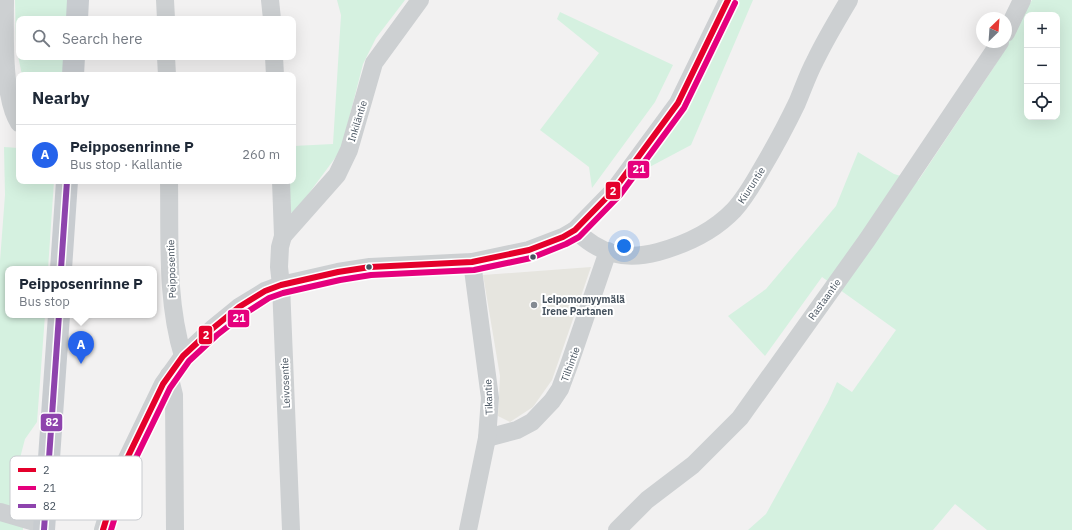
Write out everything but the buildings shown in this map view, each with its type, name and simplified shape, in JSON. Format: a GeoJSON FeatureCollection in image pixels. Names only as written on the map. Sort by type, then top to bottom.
{"type":"FeatureCollection","features":[{"type":"Feature","properties":{"kind":"main road"},"geometry":{"type":"LineString","coordinates":[[77,16],[78,0]]}},
{"type":"Feature","properties":{"kind":"main road"},"geometry":{"type":"LineString","coordinates":[[73,72],[74,60]]}},
{"type":"Feature","properties":{"kind":"main road"},"geometry":{"type":"LineString","coordinates":[[61,266],[67,184]]}},
{"type":"Feature","properties":{"kind":"main road"},"geometry":{"type":"LineString","coordinates":[[50,456],[59,318]]}},
{"type":"Feature","properties":{"kind":"street"},"geometry":{"type":"LineString","coordinates":[[6,0],[7,75],[12,105],[16,115]]}},
{"type":"Feature","properties":{"kind":"street"},"geometry":{"type":"LineString","coordinates":[[166,0],[166,16]]}},
{"type":"Feature","properties":{"kind":"street"},"geometry":{"type":"LineString","coordinates":[[270,0],[272,16]]}},
{"type":"Feature","properties":{"kind":"street","name":"Inkiläntie"},"geometry":{"type":"LineString","coordinates":[[283,236],[337,175],[349,150],[374,63],[420,0]]}},
{"type":"Feature","properties":{"kind":"street"},"geometry":{"type":"LineString","coordinates":[[128,456],[145,419],[169,375],[183,356],[212,329],[239,307],[265,291],[282,285],[338,272],[370,267],[472,262],[529,250],[563,237],[575,230],[614,190],[678,103],[728,0]]}},
{"type":"Feature","properties":{"kind":"street","name":"Kiuruntie"},"geometry":{"type":"LineString","coordinates":[[575,230],[588,243],[608,252],[640,256],[680,246],[701,236],[734,210],[748,193],[775,145],[797,103],[814,61],[849,0]]}},
{"type":"Feature","properties":{"kind":"street"},"geometry":{"type":"LineString","coordinates":[[1012,20],[1022,0]]}},
{"type":"Feature","properties":{"kind":"street","name":"Rastaantie"},"geometry":{"type":"LineString","coordinates":[[617,530],[647,500],[693,465],[740,418],[867,240],[996,48]]}},
{"type":"Feature","properties":{"kind":"street"},"geometry":{"type":"LineString","coordinates":[[166,60],[167,72]]}},
{"type":"Feature","properties":{"kind":"street"},"geometry":{"type":"LineString","coordinates":[[274,60],[275,72]]}},
{"type":"Feature","properties":{"kind":"street","name":"Peipposentie"},"geometry":{"type":"LineString","coordinates":[[169,184],[171,298],[178,338],[183,356]]}},
{"type":"Feature","properties":{"kind":"street","name":"Leivosentie"},"geometry":{"type":"LineString","coordinates":[[281,184],[283,236],[279,256],[282,285],[291,530]]}},
{"type":"Feature","properties":{"kind":"street","name":"Tilhintie"},"geometry":{"type":"LineString","coordinates":[[487,438],[517,430],[532,422],[552,401],[560,389],[608,252]]}},
{"type":"Feature","properties":{"kind":"street","name":"Tikantie"},"geometry":{"type":"LineString","coordinates":[[468,530],[487,438],[490,398],[472,262]]}},
{"type":"Feature","properties":{"kind":"street"},"geometry":{"type":"LineString","coordinates":[[169,375],[174,395],[175,530]]}},
{"type":"Feature","properties":{"kind":"street"},"geometry":{"type":"LineString","coordinates":[[0,512],[10,515]]}},
{"type":"Feature","properties":{"kind":"street"},"geometry":{"type":"LineString","coordinates":[[24,520],[45,527]]}},
{"type":"Feature","properties":{"kind":"street"},"geometry":{"type":"LineString","coordinates":[[103,530],[106,520]]}},
{"type":"Feature","properties":{"kind":"shaded area"},"geometry":{"type":"Polygon","coordinates":[[[591,267],[552,380],[533,407],[510,422],[498,416],[500,376],[483,275],[591,267]]]}},
{"type":"Feature","properties":{"kind":"green space"},"geometry":{"type":"Polygon","coordinates":[[[15,0],[68,0],[67,16],[16,16],[16,46],[15,0]]]}},
{"type":"Feature","properties":{"kind":"green space"},"geometry":{"type":"Polygon","coordinates":[[[337,0],[405,0],[376,38],[363,64],[341,150],[295,212],[289,213],[288,184],[296,184],[296,146],[333,144],[341,15],[337,0]]]}},
{"type":"Feature","properties":{"kind":"green space"},"geometry":{"type":"Polygon","coordinates":[[[735,0],[753,0],[691,145],[642,171],[681,114],[735,0]]]}},
{"type":"Feature","properties":{"kind":"green space"},"geometry":{"type":"Polygon","coordinates":[[[1032,0],[1072,0],[1072,530],[987,530],[955,504],[933,530],[748,530],[766,514],[828,402],[837,382],[852,392],[896,330],[822,277],[765,356],[728,316],[766,289],[836,206],[858,152],[894,174],[918,181],[994,67],[1005,48],[1012,48],[1012,35],[1024,14],[1024,120],[1060,120],[1060,12],[1025,12],[1032,0]]]}},
{"type":"Feature","properties":{"kind":"green space"},"geometry":{"type":"Polygon","coordinates":[[[560,12],[673,65],[655,102],[592,188],[589,167],[540,130],[599,53],[557,19],[560,12]]]}},
{"type":"Feature","properties":{"kind":"green space"},"geometry":{"type":"Polygon","coordinates":[[[19,60],[65,60],[64,72],[21,72],[19,60]]]}},
{"type":"Feature","properties":{"kind":"green space"},"geometry":{"type":"Polygon","coordinates":[[[4,147],[16,148],[16,184],[54,184],[48,266],[5,266],[5,318],[45,318],[37,422],[25,439],[21,456],[10,456],[10,520],[23,520],[23,530],[0,530],[0,261],[5,195],[4,147]]]}},
{"type":"Feature","properties":{"kind":"transit line","name":"2"},"geometry":{"type":"LineString","coordinates":[[128,456],[163,384],[183,356],[212,329],[239,307],[265,291],[281,285],[338,272],[370,267],[472,262],[529,250],[563,237],[575,230],[614,190],[678,103],[728,0]]}},
{"type":"Feature","properties":{"kind":"transit line","name":"21"},"geometry":{"type":"LineString","coordinates":[[137,456],[170,388],[189,361],[217,335],[244,314],[269,298],[283,293],[340,280],[371,275],[474,270],[531,258],[566,244],[579,237],[620,195],[684,108],[735,3]]}},
{"type":"Feature","properties":{"kind":"transit line","name":"82"},"geometry":{"type":"LineString","coordinates":[[61,266],[67,184]]}},
{"type":"Feature","properties":{"kind":"transit line","name":"82"},"geometry":{"type":"LineString","coordinates":[[49,456],[59,318]]}},
{"type":"Feature","properties":{"kind":"transit line","name":"82"},"geometry":{"type":"LineString","coordinates":[[44,530],[45,520]]}},
{"type":"Feature","properties":{"kind":"transit line","name":"2"},"geometry":{"type":"LineString","coordinates":[[103,530],[106,520]]}},
{"type":"Feature","properties":{"kind":"transit line","name":"21"},"geometry":{"type":"LineString","coordinates":[[111,530],[114,520]]}},
{"type":"Feature","properties":{"kind":"place","name":"Leipomomyymälä Irene Partanen"},"geometry":{"type":"Point","coordinates":[534,305]}},
{"type":"Feature","properties":{"kind":"place","name":"Peipposenrinne P"},"geometry":{"type":"Point","coordinates":[81,364]}}]}
